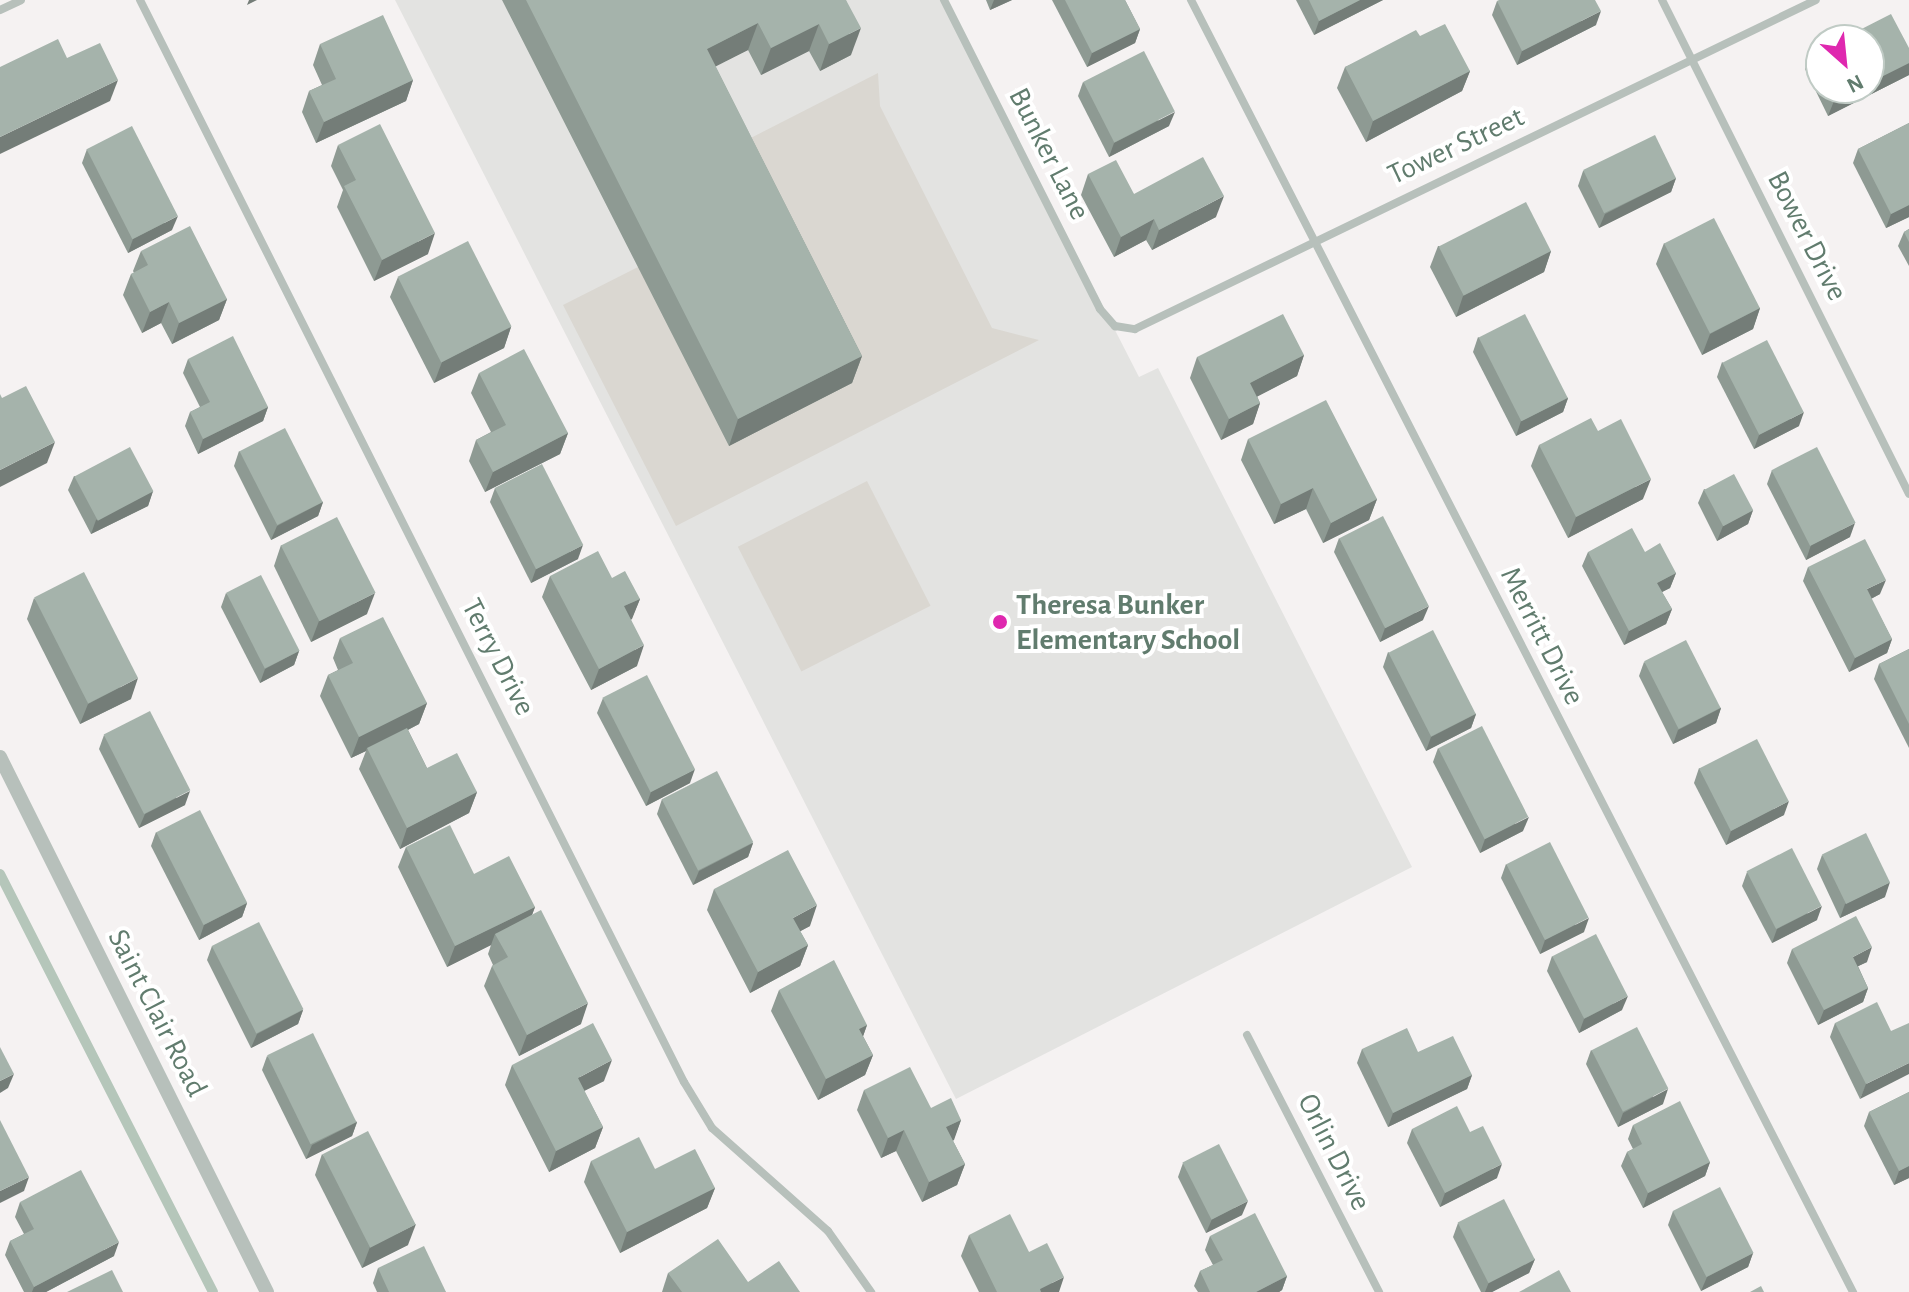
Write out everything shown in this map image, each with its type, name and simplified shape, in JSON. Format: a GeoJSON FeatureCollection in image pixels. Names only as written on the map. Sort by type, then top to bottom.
{"type":"FeatureCollection","features":[{"type":"Feature","properties":{"kind":"street"},"geometry":{"type":"LineString","coordinates":[[0,10],[21,0]]}},
{"type":"Feature","properties":{"kind":"street","name":"Terry Drive"},"geometry":{"type":"LineString","coordinates":[[140,0],[684,1082],[712,1128],[828,1231],[871,1292]]}},
{"type":"Feature","properties":{"kind":"street","name":"Bunker Lane"},"geometry":{"type":"LineString","coordinates":[[944,0],[1100,309],[1115,326]]}},
{"type":"Feature","properties":{"kind":"street","name":"Merritt Drive"},"geometry":{"type":"LineString","coordinates":[[1191,0],[1853,1292]]}},
{"type":"Feature","properties":{"kind":"street","name":"Bower Drive"},"geometry":{"type":"LineString","coordinates":[[1662,0],[1909,494]]}},
{"type":"Feature","properties":{"kind":"street","name":"Tower Street"},"geometry":{"type":"LineString","coordinates":[[1115,326],[1135,329],[1816,0]]}},
{"type":"Feature","properties":{"kind":"street","name":"Saint Clair Road"},"geometry":{"type":"LineString","coordinates":[[0,757],[267,1292]]}},
{"type":"Feature","properties":{"kind":"street","name":"Orlin Drive"},"geometry":{"type":"LineString","coordinates":[[1247,1035],[1379,1292]]}},
{"type":"Feature","properties":{"kind":"shaded area","name":"Theresa Bunker Elementary School"},"geometry":{"type":"Polygon","coordinates":[[[395,0],[946,0],[1139,377],[1158,368],[1412,867],[956,1099],[395,0]]]}},
{"type":"Feature","properties":{"kind":"shaded area"},"geometry":{"type":"Polygon","coordinates":[[[878,73],[880,106],[992,328],[1039,340],[676,526],[563,305],[638,267],[733,147],[878,73]]]}},
{"type":"Feature","properties":{"kind":"shaded area"},"geometry":{"type":"Polygon","coordinates":[[[867,481],[931,606],[801,672],[738,547],[867,481]]]}},
{"type":"Feature","properties":{"kind":"building"},"geometry":{"type":"Polygon","coordinates":[[[526,0],[846,0],[861,28],[829,44],[819,24],[771,48],[758,23],[707,49],[862,356],[738,419],[526,0]]]}},
{"type":"Feature","properties":{"kind":"building"},"geometry":{"type":"Polygon","coordinates":[[[1065,0],[1125,0],[1140,29],[1092,53],[1065,0]]]}},
{"type":"Feature","properties":{"kind":"building"},"geometry":{"type":"Polygon","coordinates":[[[1309,0],[1360,0],[1319,21],[1309,0]]]}},
{"type":"Feature","properties":{"kind":"building"},"geometry":{"type":"Polygon","coordinates":[[[1499,0],[1595,0],[1601,11],[1522,51],[1499,0]]]}},
{"type":"Feature","properties":{"kind":"building"},"geometry":{"type":"Polygon","coordinates":[[[1891,14],[1909,48],[1909,63],[1885,75],[1885,24],[1871,24],[1891,14]]]}},
{"type":"Feature","properties":{"kind":"building"},"geometry":{"type":"Polygon","coordinates":[[[383,15],[413,80],[324,122],[309,91],[336,79],[320,44],[383,15]]]}},
{"type":"Feature","properties":{"kind":"building"},"geometry":{"type":"Polygon","coordinates":[[[1445,24],[1470,71],[1373,121],[1345,67],[1416,30],[1420,36],[1445,24]]]}},
{"type":"Feature","properties":{"kind":"building"},"geometry":{"type":"Polygon","coordinates":[[[58,39],[67,58],[100,43],[118,80],[0,137],[0,67],[58,39]]]}},
{"type":"Feature","properties":{"kind":"building"},"geometry":{"type":"Polygon","coordinates":[[[1144,51],[1175,112],[1114,142],[1083,82],[1144,51]]]}},
{"type":"Feature","properties":{"kind":"building"},"geometry":{"type":"Polygon","coordinates":[[[1909,123],[1909,205],[1891,214],[1858,149],[1909,123]]]}},
{"type":"Feature","properties":{"kind":"building"},"geometry":{"type":"Polygon","coordinates":[[[380,124],[435,233],[382,260],[344,186],[356,180],[338,145],[380,124]]]}},
{"type":"Feature","properties":{"kind":"building"},"geometry":{"type":"Polygon","coordinates":[[[132,126],[178,216],[132,239],[87,149],[132,126]]]}},
{"type":"Feature","properties":{"kind":"building"},"geometry":{"type":"Polygon","coordinates":[[[1655,135],[1676,178],[1604,213],[1583,170],[1655,135]]]}},
{"type":"Feature","properties":{"kind":"building"},"geometry":{"type":"Polygon","coordinates":[[[1203,157],[1224,196],[1159,230],[1154,219],[1121,237],[1088,174],[1116,160],[1134,194],[1203,157]]]}},
{"type":"Feature","properties":{"kind":"building"},"geometry":{"type":"Polygon","coordinates":[[[1526,202],[1551,251],[1464,295],[1439,246],[1526,202]]]}},
{"type":"Feature","properties":{"kind":"building"},"geometry":{"type":"Polygon","coordinates":[[[1714,218],[1760,308],[1710,333],[1664,243],[1714,218]]]}},
{"type":"Feature","properties":{"kind":"building"},"geometry":{"type":"Polygon","coordinates":[[[190,226],[227,299],[179,323],[169,302],[150,312],[131,274],[148,265],[141,251],[190,226]]]}},
{"type":"Feature","properties":{"kind":"building"},"geometry":{"type":"Polygon","coordinates":[[[468,241],[512,327],[441,362],[398,277],[468,241]]]}},
{"type":"Feature","properties":{"kind":"building"},"geometry":{"type":"Polygon","coordinates":[[[1283,314],[1304,355],[1250,383],[1260,403],[1229,419],[1197,357],[1283,314]]]}},
{"type":"Feature","properties":{"kind":"building"},"geometry":{"type":"Polygon","coordinates":[[[1525,314],[1568,398],[1521,421],[1479,338],[1525,314]]]}},
{"type":"Feature","properties":{"kind":"building"},"geometry":{"type":"Polygon","coordinates":[[[233,336],[268,407],[203,439],[190,412],[210,402],[188,359],[233,336]]]}},
{"type":"Feature","properties":{"kind":"building"},"geometry":{"type":"Polygon","coordinates":[[[1767,340],[1804,412],[1759,435],[1722,363],[1767,340]]]}},
{"type":"Feature","properties":{"kind":"building"},"geometry":{"type":"Polygon","coordinates":[[[524,349],[568,433],[493,472],[476,440],[506,425],[479,373],[524,349]]]}},
{"type":"Feature","properties":{"kind":"building"},"geometry":{"type":"Polygon","coordinates":[[[26,386],[55,442],[0,470],[0,394],[2,398],[26,386]]]}},
{"type":"Feature","properties":{"kind":"building"},"geometry":{"type":"Polygon","coordinates":[[[1326,400],[1377,499],[1331,523],[1313,488],[1281,504],[1248,439],[1326,400]]]}},
{"type":"Feature","properties":{"kind":"building"},"geometry":{"type":"Polygon","coordinates":[[[1591,418],[1598,431],[1621,419],[1651,479],[1576,517],[1539,445],[1591,418]]]}},
{"type":"Feature","properties":{"kind":"building"},"geometry":{"type":"Polygon","coordinates":[[[285,428],[323,502],[277,525],[240,451],[285,428]]]}},
{"type":"Feature","properties":{"kind":"building"},"geometry":{"type":"Polygon","coordinates":[[[130,447],[153,491],[98,521],[74,477],[130,447]]]}},
{"type":"Feature","properties":{"kind":"building"},"geometry":{"type":"Polygon","coordinates":[[[1817,447],[1856,523],[1810,546],[1772,470],[1817,447]]]}},
{"type":"Feature","properties":{"kind":"building"},"geometry":{"type":"Polygon","coordinates":[[[542,464],[583,545],[536,569],[495,488],[542,464]]]}},
{"type":"Feature","properties":{"kind":"building"},"geometry":{"type":"Polygon","coordinates":[[[1734,474],[1753,510],[1723,526],[1704,490],[1734,474]]]}},
{"type":"Feature","properties":{"kind":"building"},"geometry":{"type":"Polygon","coordinates":[[[1383,516],[1429,606],[1385,628],[1339,538],[1383,516]]]}},
{"type":"Feature","properties":{"kind":"building"},"geometry":{"type":"Polygon","coordinates":[[[337,517],[376,593],[319,621],[281,546],[337,517]]]}},
{"type":"Feature","properties":{"kind":"building"},"geometry":{"type":"Polygon","coordinates":[[[1632,528],[1645,552],[1660,543],[1676,573],[1657,583],[1672,609],[1629,631],[1588,552],[1632,528]]]}},
{"type":"Feature","properties":{"kind":"building"},"geometry":{"type":"Polygon","coordinates":[[[1865,539],[1886,580],[1867,589],[1892,639],[1855,658],[1808,567],[1865,539]]]}},
{"type":"Feature","properties":{"kind":"building"},"geometry":{"type":"Polygon","coordinates":[[[598,551],[612,578],[625,571],[640,599],[624,606],[644,645],[599,669],[550,576],[598,551]]]}},
{"type":"Feature","properties":{"kind":"building"},"geometry":{"type":"Polygon","coordinates":[[[84,572],[138,678],[88,703],[34,597],[84,572]]]}},
{"type":"Feature","properties":{"kind":"building"},"geometry":{"type":"Polygon","coordinates":[[[261,575],[300,651],[265,668],[226,593],[261,575]]]}},
{"type":"Feature","properties":{"kind":"building"},"geometry":{"type":"Polygon","coordinates":[[[383,617],[427,703],[359,737],[328,675],[353,663],[340,638],[383,617]]]}},
{"type":"Feature","properties":{"kind":"building"},"geometry":{"type":"Polygon","coordinates":[[[1433,630],[1476,714],[1431,736],[1388,653],[1433,630]]]}},
{"type":"Feature","properties":{"kind":"building"},"geometry":{"type":"Polygon","coordinates":[[[1686,640],[1721,708],[1679,729],[1644,661],[1686,640]]]}},
{"type":"Feature","properties":{"kind":"building"},"geometry":{"type":"Polygon","coordinates":[[[1909,649],[1909,724],[1879,664],[1909,649]]]}},
{"type":"Feature","properties":{"kind":"building"},"geometry":{"type":"Polygon","coordinates":[[[647,675],[695,769],[651,792],[602,698],[647,675]]]}},
{"type":"Feature","properties":{"kind":"building"},"geometry":{"type":"Polygon","coordinates":[[[150,711],[190,790],[144,814],[104,735],[150,711]]]}},
{"type":"Feature","properties":{"kind":"building"},"geometry":{"type":"Polygon","coordinates":[[[1482,726],[1528,817],[1485,839],[1438,748],[1482,726]]]}},
{"type":"Feature","properties":{"kind":"building"},"geometry":{"type":"Polygon","coordinates":[[[407,728],[427,768],[457,753],[477,792],[407,828],[367,748],[407,728]]]}},
{"type":"Feature","properties":{"kind":"building"},"geometry":{"type":"Polygon","coordinates":[[[1757,739],[1789,801],[1731,831],[1699,769],[1757,739]]]}},
{"type":"Feature","properties":{"kind":"building"},"geometry":{"type":"Polygon","coordinates":[[[717,771],[753,842],[698,870],[662,799],[717,771]]]}},
{"type":"Feature","properties":{"kind":"building"},"geometry":{"type":"Polygon","coordinates":[[[200,810],[247,903],[204,925],[156,832],[200,810]]]}},
{"type":"Feature","properties":{"kind":"building"},"geometry":{"type":"Polygon","coordinates":[[[450,825],[474,874],[509,856],[535,907],[455,946],[406,847],[450,825]]]}},
{"type":"Feature","properties":{"kind":"building"},"geometry":{"type":"Polygon","coordinates":[[[1866,833],[1890,882],[1846,904],[1822,854],[1866,833]]]}},
{"type":"Feature","properties":{"kind":"building"},"geometry":{"type":"Polygon","coordinates":[[[1550,842],[1589,918],[1545,940],[1506,864],[1550,842]]]}},
{"type":"Feature","properties":{"kind":"building"},"geometry":{"type":"Polygon","coordinates":[[[1792,848],[1822,906],[1776,929],[1747,871],[1792,848]]]}},
{"type":"Feature","properties":{"kind":"building"},"geometry":{"type":"Polygon","coordinates":[[[788,850],[817,905],[793,918],[808,945],[758,972],[714,889],[788,850]]]}},
{"type":"Feature","properties":{"kind":"building"},"geometry":{"type":"Polygon","coordinates":[[[541,910],[588,1003],[527,1035],[492,966],[508,957],[495,934],[541,910]]]}},
{"type":"Feature","properties":{"kind":"building"},"geometry":{"type":"Polygon","coordinates":[[[1856,916],[1872,947],[1853,957],[1868,988],[1824,1010],[1792,949],[1856,916]]]}},
{"type":"Feature","properties":{"kind":"building"},"geometry":{"type":"Polygon","coordinates":[[[259,922],[303,1009],[256,1033],[212,946],[259,922]]]}},
{"type":"Feature","properties":{"kind":"building"},"geometry":{"type":"Polygon","coordinates":[[[1596,934],[1628,996],[1584,1019],[1552,956],[1596,934]]]}},
{"type":"Feature","properties":{"kind":"building"},"geometry":{"type":"Polygon","coordinates":[[[834,960],[867,1025],[859,1029],[873,1055],[826,1079],[779,990],[834,960]]]}},
{"type":"Feature","properties":{"kind":"building"},"geometry":{"type":"Polygon","coordinates":[[[1877,1002],[1891,1031],[1909,1023],[1909,1063],[1866,1084],[1835,1023],[1877,1002]]]}},
{"type":"Feature","properties":{"kind":"building"},"geometry":{"type":"Polygon","coordinates":[[[593,1023],[612,1060],[578,1078],[603,1127],[556,1151],[512,1065],[593,1023]]]}},
{"type":"Feature","properties":{"kind":"building"},"geometry":{"type":"Polygon","coordinates":[[[1637,1027],[1668,1088],[1623,1112],[1592,1050],[1637,1027]]]}},
{"type":"Feature","properties":{"kind":"building"},"geometry":{"type":"Polygon","coordinates":[[[1407,1028],[1418,1052],[1453,1036],[1472,1075],[1393,1113],[1362,1049],[1407,1028]]]}},
{"type":"Feature","properties":{"kind":"building"},"geometry":{"type":"Polygon","coordinates":[[[313,1033],[356,1122],[311,1144],[267,1055],[313,1033]]]}},
{"type":"Feature","properties":{"kind":"building"},"geometry":{"type":"Polygon","coordinates":[[[0,1047],[14,1074],[0,1081],[0,1047]]]}},
{"type":"Feature","properties":{"kind":"building"},"geometry":{"type":"Polygon","coordinates":[[[910,1067],[931,1108],[951,1098],[961,1120],[946,1127],[965,1164],[929,1182],[904,1130],[888,1138],[864,1090],[910,1067]]]}},
{"type":"Feature","properties":{"kind":"building"},"geometry":{"type":"Polygon","coordinates":[[[1909,1092],[1909,1166],[1899,1171],[1869,1112],[1909,1092]]]}},
{"type":"Feature","properties":{"kind":"building"},"geometry":{"type":"Polygon","coordinates":[[[1680,1101],[1710,1162],[1648,1193],[1627,1152],[1642,1144],[1633,1125],[1680,1101]]]}},
{"type":"Feature","properties":{"kind":"building"},"geometry":{"type":"Polygon","coordinates":[[[1457,1106],[1470,1132],[1483,1126],[1502,1164],[1445,1193],[1412,1129],[1457,1106]]]}},
{"type":"Feature","properties":{"kind":"building"},"geometry":{"type":"Polygon","coordinates":[[[0,1120],[29,1177],[0,1191],[0,1120]]]}},
{"type":"Feature","properties":{"kind":"building"},"geometry":{"type":"Polygon","coordinates":[[[368,1131],[416,1225],[370,1248],[323,1154],[368,1131]]]}},
{"type":"Feature","properties":{"kind":"building"},"geometry":{"type":"Polygon","coordinates":[[[639,1137],[655,1169],[695,1149],[715,1188],[627,1232],[591,1161],[639,1137]]]}},
{"type":"Feature","properties":{"kind":"building"},"geometry":{"type":"Polygon","coordinates":[[[1219,1144],[1248,1201],[1212,1220],[1182,1163],[1219,1144]]]}},
{"type":"Feature","properties":{"kind":"building"},"geometry":{"type":"Polygon","coordinates":[[[81,1170],[119,1242],[34,1287],[10,1241],[34,1229],[20,1202],[81,1170]]]}},
{"type":"Feature","properties":{"kind":"building"},"geometry":{"type":"Polygon","coordinates":[[[1720,1187],[1754,1253],[1706,1277],[1673,1211],[1720,1187]]]}},
{"type":"Feature","properties":{"kind":"building"},"geometry":{"type":"Polygon","coordinates":[[[1504,1199],[1535,1260],[1489,1283],[1458,1223],[1504,1199]]]}},
{"type":"Feature","properties":{"kind":"building"},"geometry":{"type":"Polygon","coordinates":[[[1255,1213],[1287,1276],[1256,1292],[1210,1292],[1200,1271],[1223,1260],[1210,1236],[1255,1213]]]}},
{"type":"Feature","properties":{"kind":"building"},"geometry":{"type":"Polygon","coordinates":[[[1010,1214],[1029,1252],[1047,1243],[1064,1277],[1040,1289],[1041,1292],[997,1292],[969,1235],[1010,1214]]]}},
{"type":"Feature","properties":{"kind":"building"},"geometry":{"type":"Polygon","coordinates":[[[718,1239],[748,1282],[779,1261],[800,1292],[682,1292],[668,1273],[718,1239]]]}},
{"type":"Feature","properties":{"kind":"building"},"geometry":{"type":"Polygon","coordinates":[[[424,1246],[446,1292],[389,1292],[378,1268],[424,1246]]]}},
{"type":"Feature","properties":{"kind":"building"},"geometry":{"type":"Polygon","coordinates":[[[112,1270],[123,1292],[67,1292],[112,1270]]]}},
{"type":"Feature","properties":{"kind":"building"},"geometry":{"type":"Polygon","coordinates":[[[1559,1270],[1571,1292],[1519,1292],[1559,1270]]]}},
{"type":"Feature","properties":{"kind":"building"},"geometry":{"type":"Polygon","coordinates":[[[1761,1286],[1764,1292],[1750,1292],[1761,1286]]]}},
{"type":"Feature","properties":{"kind":"waterway"},"geometry":{"type":"LineString","coordinates":[[0,874],[213,1292]]}},
{"type":"Feature","properties":{"kind":"place","name":"Theresa Bunker Elementary School"},"geometry":{"type":"Point","coordinates":[1000,622]}}]}
